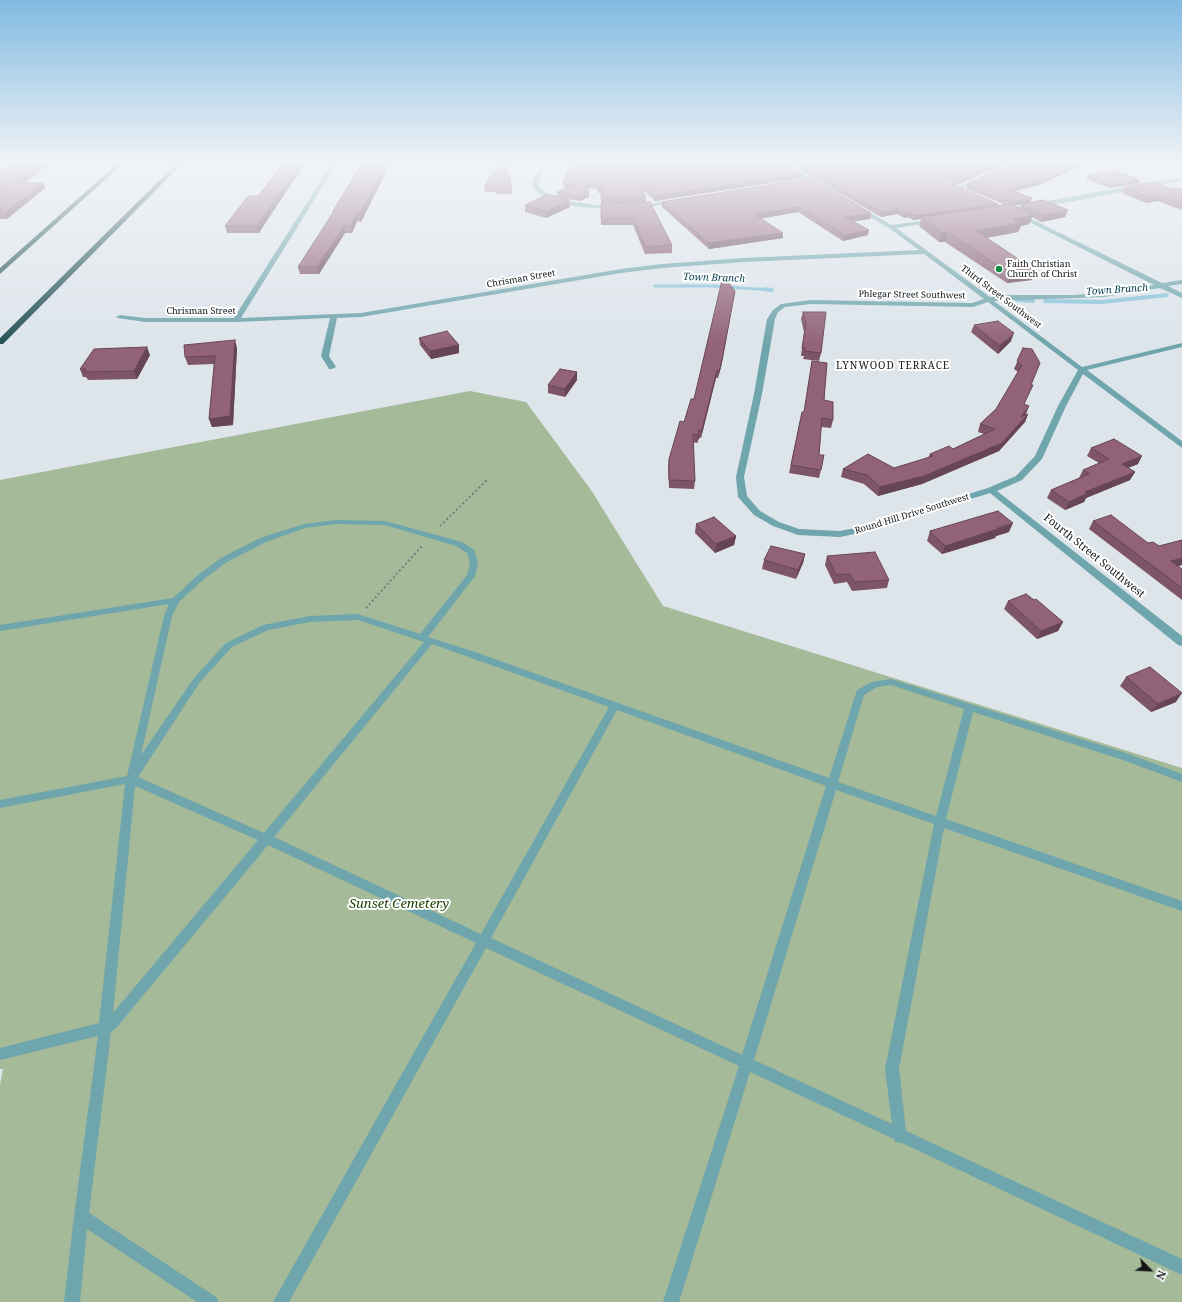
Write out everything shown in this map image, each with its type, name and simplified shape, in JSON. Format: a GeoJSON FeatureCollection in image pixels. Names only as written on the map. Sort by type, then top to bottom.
{"type":"FeatureCollection","features":[{"type":"Feature","properties":{"kind":"highway"},"geometry":{"type":"LineString","coordinates":[[0,272],[54,224]]}},
{"type":"Feature","properties":{"kind":"highway"},"geometry":{"type":"LineString","coordinates":[[0,342],[119,224]]}},
{"type":"Feature","properties":{"kind":"street"},"geometry":{"type":"LineString","coordinates":[[236,320],[296,224]]}},
{"type":"Feature","properties":{"kind":"street","name":"Third Street Southwest"},"geometry":{"type":"LineString","coordinates":[[885,224],[1181,443]]}},
{"type":"Feature","properties":{"kind":"street"},"geometry":{"type":"LineString","coordinates":[[891,227],[910,224]]}},
{"type":"Feature","properties":{"kind":"street"},"geometry":{"type":"LineString","coordinates":[[1037,224],[1182,296]]}},
{"type":"Feature","properties":{"kind":"street","name":"Chrisman Street"},"geometry":{"type":"LineString","coordinates":[[120,317],[145,320],[236,320],[362,315],[621,271],[662,266],[744,260],[925,252]]}},
{"type":"Feature","properties":{"kind":"street","name":"Phlegar Street Southwest"},"geometry":{"type":"LineString","coordinates":[[783,305],[811,302],[973,305],[998,297],[1072,297],[1104,295],[1182,282]]}},
{"type":"Feature","properties":{"kind":"street","name":"Round Hill Drive Southwest"},"geometry":{"type":"LineString","coordinates":[[783,305],[775,311],[771,319],[758,394],[740,477],[744,497],[757,513],[776,524],[798,532],[840,534],[861,530],[991,490],[1019,478],[1039,457],[1082,369]]}},
{"type":"Feature","properties":{"kind":"street"},"geometry":{"type":"LineString","coordinates":[[332,367],[325,356],[334,317]]}},
{"type":"Feature","properties":{"kind":"street"},"geometry":{"type":"LineString","coordinates":[[1082,369],[1182,345]]}},
{"type":"Feature","properties":{"kind":"street","name":"Fourth Street Southwest"},"geometry":{"type":"LineString","coordinates":[[991,490],[1182,642]]}},
{"type":"Feature","properties":{"kind":"lane"},"geometry":{"type":"LineString","coordinates":[[0,1054],[105,1028],[118,1017],[266,839],[427,639],[471,576],[474,563],[471,552],[459,544],[432,534],[384,523],[336,522],[304,526],[263,540],[224,560],[201,577],[175,600],[168,616],[131,779],[105,1028],[81,1216],[72,1302]]}},
{"type":"Feature","properties":{"kind":"lane"},"geometry":{"type":"LineString","coordinates":[[0,628],[175,600]]}},
{"type":"Feature","properties":{"kind":"lane"},"geometry":{"type":"LineString","coordinates":[[131,779],[197,680],[229,645],[266,627],[310,619],[358,617],[427,639],[832,784],[1182,906]]}},
{"type":"Feature","properties":{"kind":"lane"},"geometry":{"type":"LineString","coordinates":[[671,1302],[860,693],[875,684],[891,682],[1126,757],[1182,778]]}},
{"type":"Feature","properties":{"kind":"lane"},"geometry":{"type":"LineString","coordinates":[[281,1302],[615,706]]}},
{"type":"Feature","properties":{"kind":"lane"},"geometry":{"type":"LineString","coordinates":[[900,1137],[892,1069],[940,822],[969,707]]}},
{"type":"Feature","properties":{"kind":"lane"},"geometry":{"type":"LineString","coordinates":[[0,804],[131,779],[266,839],[900,1137],[1182,1267]]}},
{"type":"Feature","properties":{"kind":"lane"},"geometry":{"type":"LineString","coordinates":[[81,1216],[210,1302]]}},
{"type":"Feature","properties":{"kind":"path"},"geometry":{"type":"LineString","coordinates":[[358,617],[432,534],[488,479]]}},
{"type":"Feature","properties":{"kind":"green space","name":"Sunset Cemetery"},"geometry":{"type":"Polygon","coordinates":[[[470,391],[526,402],[591,490],[663,606],[1182,768],[1182,1302],[0,1302],[0,1085],[3,1069],[0,1069],[0,480],[470,391]]]}},
{"type":"Feature","properties":{"kind":"building"},"geometry":{"type":"Polygon","coordinates":[[[227,224],[259,224],[257,226],[225,226],[227,224]]]}},
{"type":"Feature","properties":{"kind":"building"},"geometry":{"type":"Polygon","coordinates":[[[326,224],[352,224],[351,226],[344,226],[317,267],[298,267],[326,224]]]}},
{"type":"Feature","properties":{"kind":"building"},"geometry":{"type":"Polygon","coordinates":[[[636,224],[661,224],[672,245],[646,247],[636,224]]]}},
{"type":"Feature","properties":{"kind":"building"},"geometry":{"type":"Polygon","coordinates":[[[687,224],[769,224],[783,233],[709,243],[687,224]]]}},
{"type":"Feature","properties":{"kind":"building"},"geometry":{"type":"Polygon","coordinates":[[[826,224],[857,224],[869,230],[844,235],[826,224]]]}},
{"type":"Feature","properties":{"kind":"building"},"geometry":{"type":"Polygon","coordinates":[[[930,224],[1017,224],[976,231],[1035,270],[1011,274],[947,232],[942,233],[930,224]]]}},
{"type":"Feature","properties":{"kind":"building"},"geometry":{"type":"Polygon","coordinates":[[[723,276],[735,291],[722,360],[719,371],[717,370],[702,430],[699,430],[698,435],[693,434],[695,481],[669,480],[669,459],[680,421],[684,422],[691,399],[694,399],[723,276]]]}},
{"type":"Feature","properties":{"kind":"building"},"geometry":{"type":"Polygon","coordinates":[[[803,312],[826,312],[821,353],[805,351],[805,348],[802,348],[806,324],[803,312]]]}},
{"type":"Feature","properties":{"kind":"building"},"geometry":{"type":"Polygon","coordinates":[[[998,321],[1014,333],[1000,346],[974,325],[998,321]]]}},
{"type":"Feature","properties":{"kind":"building"},"geometry":{"type":"Polygon","coordinates":[[[447,331],[459,345],[430,351],[419,338],[447,331]]]}},
{"type":"Feature","properties":{"kind":"building"},"geometry":{"type":"Polygon","coordinates":[[[235,340],[230,416],[209,419],[215,356],[185,357],[184,345],[235,340]]]}},
{"type":"Feature","properties":{"kind":"building"},"geometry":{"type":"Polygon","coordinates":[[[147,347],[134,371],[84,372],[86,369],[80,369],[94,349],[147,347]]]}},
{"type":"Feature","properties":{"kind":"building"},"geometry":{"type":"Polygon","coordinates":[[[1023,348],[1032,349],[1040,363],[1031,385],[1033,385],[1024,404],[1029,406],[1021,417],[1028,414],[1002,443],[924,476],[880,487],[867,475],[843,469],[868,454],[894,468],[933,456],[930,454],[949,446],[953,449],[995,429],[980,424],[996,409],[1022,365],[1017,361],[1023,348]]]}},
{"type":"Feature","properties":{"kind":"building"},"geometry":{"type":"Polygon","coordinates":[[[812,361],[827,363],[824,400],[833,402],[833,420],[822,418],[819,455],[824,455],[821,470],[791,465],[802,412],[804,412],[812,361]]]}},
{"type":"Feature","properties":{"kind":"building"},"geometry":{"type":"Polygon","coordinates":[[[560,369],[577,372],[565,389],[548,385],[560,369]]]}},
{"type":"Feature","properties":{"kind":"building"},"geometry":{"type":"Polygon","coordinates":[[[1114,439],[1142,456],[1122,464],[1135,472],[1085,492],[1088,493],[1069,502],[1051,490],[1089,474],[1083,470],[1109,459],[1091,448],[1114,439]]]}},
{"type":"Feature","properties":{"kind":"building"},"geometry":{"type":"Polygon","coordinates":[[[998,511],[1013,523],[945,546],[930,532],[930,531],[998,511]]]}},
{"type":"Feature","properties":{"kind":"building"},"geometry":{"type":"Polygon","coordinates":[[[1111,515],[1148,543],[1153,542],[1159,546],[1182,540],[1182,558],[1171,561],[1182,569],[1182,588],[1093,521],[1111,515]]]}},
{"type":"Feature","properties":{"kind":"building"},"geometry":{"type":"Polygon","coordinates":[[[714,517],[736,536],[716,544],[696,524],[714,517]]]}},
{"type":"Feature","properties":{"kind":"building"},"geometry":{"type":"Polygon","coordinates":[[[771,546],[805,554],[798,570],[764,560],[771,546]]]}},
{"type":"Feature","properties":{"kind":"building"},"geometry":{"type":"Polygon","coordinates":[[[875,552],[889,580],[854,582],[850,574],[836,575],[827,556],[875,552]]]}},
{"type":"Feature","properties":{"kind":"building"},"geometry":{"type":"Polygon","coordinates":[[[1026,594],[1034,600],[1036,599],[1063,622],[1041,631],[1008,601],[1026,594]]]}},
{"type":"Feature","properties":{"kind":"building"},"geometry":{"type":"Polygon","coordinates":[[[1150,667],[1182,693],[1158,704],[1126,677],[1150,667]]]}},
{"type":"Feature","properties":{"kind":"waterway","name":"Town Branch"},"geometry":{"type":"LineString","coordinates":[[655,286],[713,286],[772,290],[764,289]]}},
{"type":"Feature","properties":{"kind":"waterway","name":"Town Branch"},"geometry":{"type":"LineString","coordinates":[[1045,301],[1102,302],[1167,295]]}},
{"type":"Feature","properties":{"kind":"waterway","name":"Town Branch"},"geometry":{"type":"LineString","coordinates":[[1017,300],[1033,301]]}},
{"type":"Feature","properties":{"kind":"place","name":"Faith Christian Church of Christ"},"geometry":{"type":"Point","coordinates":[999,269]}},
{"type":"Feature","properties":{"kind":"district","name":"LYNWOOD TERRACE"},"geometry":{"type":"Point","coordinates":[893,366]}}]}
